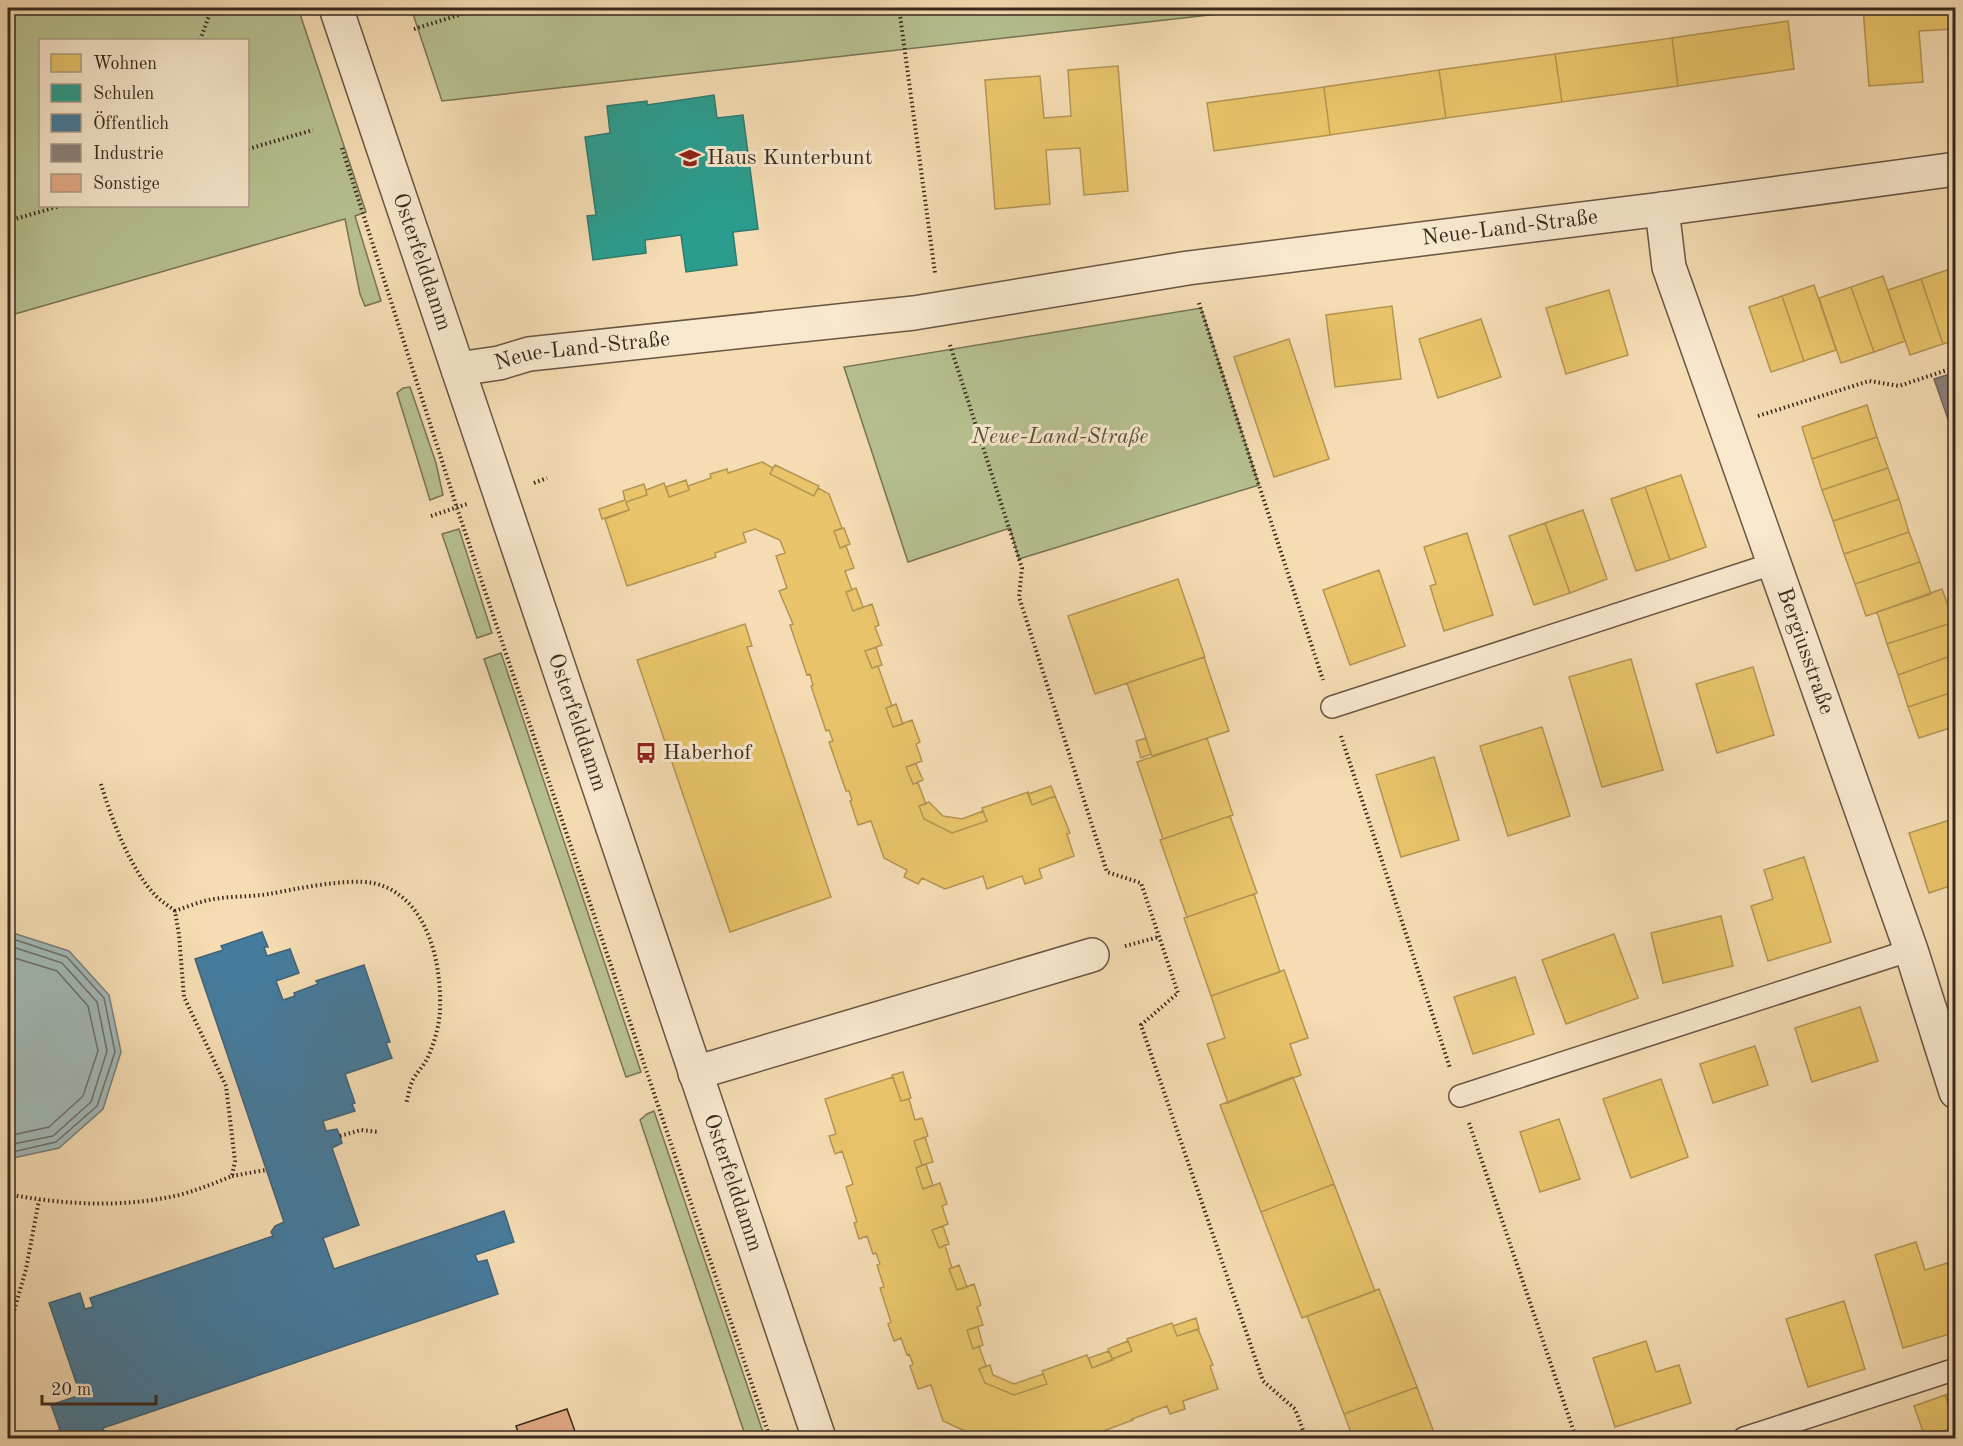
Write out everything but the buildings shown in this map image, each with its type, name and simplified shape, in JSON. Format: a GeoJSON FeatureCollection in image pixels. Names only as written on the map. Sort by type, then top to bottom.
{"type":"FeatureCollection","features":[{"type":"Feature","properties":{"kind":"street","name":"Osterfelddamm"},"geometry":{"type":"LineString","coordinates":[[336,8],[819,1438]]}},
{"type":"Feature","properties":{"kind":"street","name":"Neue-Land-Straße"},"geometry":{"type":"LineString","coordinates":[[458,369],[500,363],[529,354],[940,309],[1188,268],[1956,170]]}},
{"type":"Feature","properties":{"kind":"street","name":"Bergiusstraße"},"geometry":{"type":"LineString","coordinates":[[1662,209],[1669,267],[1911,950],[1956,1092]]}},
{"type":"Feature","properties":{"kind":"street"},"geometry":{"type":"LineString","coordinates":[[695,1073],[1092,955]]}},
{"type":"Feature","properties":{"kind":"lane"},"geometry":{"type":"LineString","coordinates":[[1332,707],[1775,563]]}},
{"type":"Feature","properties":{"kind":"lane"},"geometry":{"type":"LineString","coordinates":[[1460,1096],[1911,950]]}},
{"type":"Feature","properties":{"kind":"lane"},"geometry":{"type":"LineString","coordinates":[[1744,1438],[1956,1368]]}},
{"type":"Feature","properties":{"kind":"path"},"geometry":{"type":"LineString","coordinates":[[200,39],[212,8]]}},
{"type":"Feature","properties":{"kind":"path"},"geometry":{"type":"LineString","coordinates":[[414,29],[481,8]]}},
{"type":"Feature","properties":{"kind":"path"},"geometry":{"type":"LineString","coordinates":[[899,8],[940,309],[1022,568],[1019,597],[1107,872],[1141,883],[1178,993],[1142,1025],[1263,1381],[1295,1409],[1305,1438]]}},
{"type":"Feature","properties":{"kind":"path"},"geometry":{"type":"LineString","coordinates":[[249,149],[313,130]]}},
{"type":"Feature","properties":{"kind":"path"},"geometry":{"type":"LineString","coordinates":[[340,144],[457,508],[770,1438]]}},
{"type":"Feature","properties":{"kind":"path"},"geometry":{"type":"LineString","coordinates":[[8,221],[57,207]]}},
{"type":"Feature","properties":{"kind":"path"},"geometry":{"type":"LineString","coordinates":[[1188,268],[1460,1096],[1576,1438]]}},
{"type":"Feature","properties":{"kind":"path"},"geometry":{"type":"LineString","coordinates":[[1725,427],[1869,381],[1899,386],[1956,366]]}},
{"type":"Feature","properties":{"kind":"path"},"geometry":{"type":"LineString","coordinates":[[431,516],[470,503]]}},
{"type":"Feature","properties":{"kind":"path"},"geometry":{"type":"LineString","coordinates":[[101,784],[111,816],[132,862],[155,895],[175,911],[184,997],[226,1086],[235,1161],[232,1176]]}},
{"type":"Feature","properties":{"kind":"path"},"geometry":{"type":"LineString","coordinates":[[175,911],[214,899],[251,897],[319,885],[355,883],[372,883],[390,890],[407,903],[422,923],[432,944],[437,962],[440,1011],[437,1030],[426,1059],[412,1082],[406,1104]]}},
{"type":"Feature","properties":{"kind":"path"},"geometry":{"type":"LineString","coordinates":[[340,1136],[361,1130],[379,1132]]}},
{"type":"Feature","properties":{"kind":"path"},"geometry":{"type":"LineString","coordinates":[[8,1194],[64,1202],[130,1202],[179,1195],[232,1176],[266,1170]]}},
{"type":"Feature","properties":{"kind":"path"},"geometry":{"type":"LineString","coordinates":[[8,1332],[26,1269],[39,1200]]}},
{"type":"Feature","properties":{"kind":"green space"},"geometry":{"type":"Polygon","coordinates":[[[8,8],[298,8],[366,212],[355,216],[381,301],[365,306],[360,294],[345,219],[8,316],[8,8]]]}},
{"type":"Feature","properties":{"kind":"green space"},"geometry":{"type":"Polygon","coordinates":[[[411,8],[1273,8],[442,101],[411,8]]]}},
{"type":"Feature","properties":{"kind":"green space","name":"Neue-Land-Straße"},"geometry":{"type":"Polygon","coordinates":[[[1201,308],[1259,485],[1019,559],[1010,528],[908,562],[844,367],[1201,308]]]}},
{"type":"Feature","properties":{"kind":"green space"},"geometry":{"type":"Polygon","coordinates":[[[410,387],[436,463],[443,495],[430,500],[397,393],[403,388],[410,387]]]}},
{"type":"Feature","properties":{"kind":"green space"},"geometry":{"type":"Polygon","coordinates":[[[459,529],[492,633],[477,638],[442,534],[459,529]]]}},
{"type":"Feature","properties":{"kind":"green space"},"geometry":{"type":"Polygon","coordinates":[[[501,653],[641,1072],[626,1077],[484,659],[501,653]]]}},
{"type":"Feature","properties":{"kind":"green space"},"geometry":{"type":"Polygon","coordinates":[[[654,1111],[765,1438],[746,1438],[640,1120],[654,1111]]]}},
{"type":"Feature","properties":{"kind":"water"},"geometry":{"type":"Polygon","coordinates":[[[13,933],[69,951],[109,995],[121,1052],[103,1109],[59,1148],[8,1159],[8,934],[13,933]]]}},
{"type":"Feature","properties":{"kind":"place","name":"Haus Kunterbunt"},"geometry":{"type":"Point","coordinates":[690,158]}},
{"type":"Feature","properties":{"kind":"place","name":"Haberhof"},"geometry":{"type":"Point","coordinates":[646,753]}}]}
